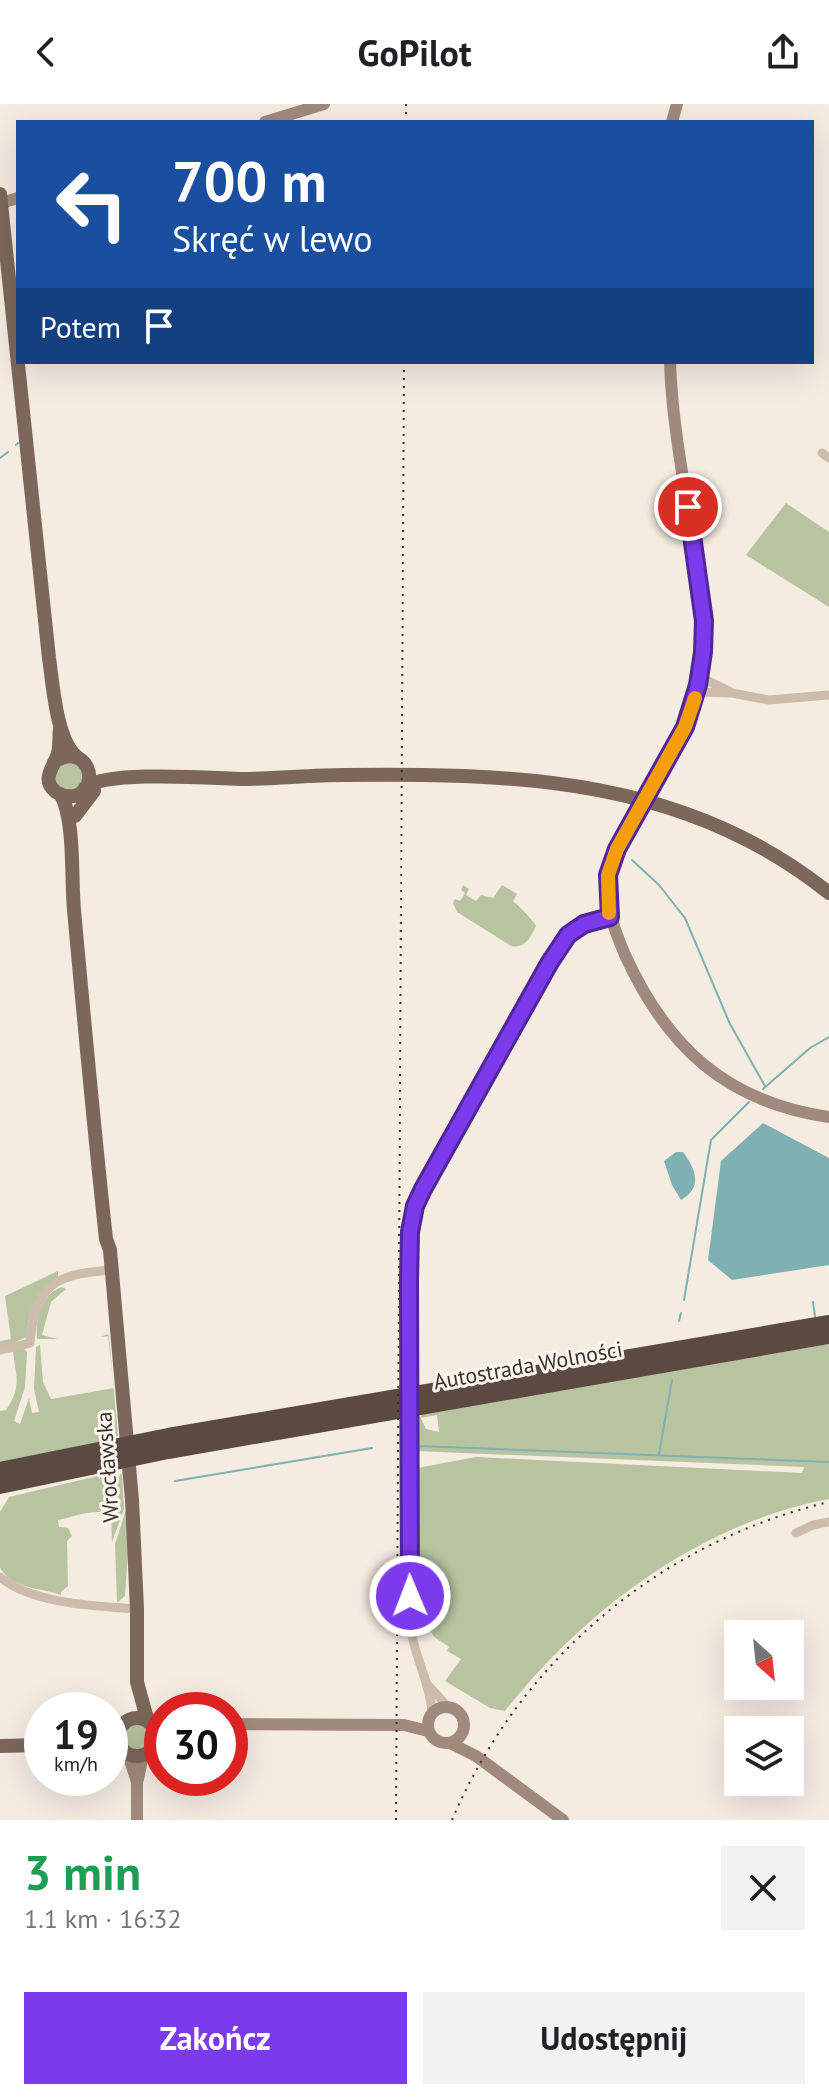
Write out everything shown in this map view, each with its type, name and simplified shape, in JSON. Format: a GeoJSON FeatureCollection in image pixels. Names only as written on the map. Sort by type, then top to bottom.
{"type":"FeatureCollection","features":[{"type":"Feature","properties":{"kind":"highway","name":"Autostrada Wolności"},"geometry":{"type":"LineString","coordinates":[[0,1470],[114,1454],[829,1323]]}},
{"type":"Feature","properties":{"kind":"highway","name":"Autostrada Wolności"},"geometry":{"type":"LineString","coordinates":[[421,1399],[829,1336]]}},
{"type":"Feature","properties":{"kind":"highway","name":"Autostrada Wolności"},"geometry":{"type":"LineString","coordinates":[[0,1486],[114,1454]]}},
{"type":"Feature","properties":{"kind":"main road"},"geometry":{"type":"LineString","coordinates":[[0,194],[16,348]]}},
{"type":"Feature","properties":{"kind":"main road"},"geometry":{"type":"LineString","coordinates":[[18,364],[46,638],[60,724],[70,750],[80,760],[89,778],[82,791]]}},
{"type":"Feature","properties":{"kind":"main road"},"geometry":{"type":"LineString","coordinates":[[60,724],[58,752],[48,776],[49,784],[61,795],[72,796],[97,781],[136,777],[259,779],[407,775],[546,781],[624,794],[710,823],[767,851],[829,893]]}},
{"type":"Feature","properties":{"kind":"main road"},"geometry":{"type":"LineString","coordinates":[[54,762],[68,755],[94,769],[136,777]]}},
{"type":"Feature","properties":{"kind":"main road"},"geometry":{"type":"LineString","coordinates":[[75,816],[97,789],[136,777]]}},
{"type":"Feature","properties":{"kind":"main road","name":"Wrocławska"},"geometry":{"type":"LineString","coordinates":[[70,836],[82,791]]}},
{"type":"Feature","properties":{"kind":"main road","name":"Wrocławska"},"geometry":{"type":"LineString","coordinates":[[61,795],[70,836],[73,900],[92,1084],[102,1138],[113,1237],[110,1250],[132,1500],[137,1609],[137,1682],[128,1719]]}},
{"type":"Feature","properties":{"kind":"main road","name":"Wrocławska"},"geometry":{"type":"LineString","coordinates":[[137,1682],[144,1700]]}},
{"type":"Feature","properties":{"kind":"main road"},"geometry":{"type":"LineString","coordinates":[[128,1733],[139,1718],[144,1722]]}},
{"type":"Feature","properties":{"kind":"main road"},"geometry":{"type":"LineString","coordinates":[[0,1746],[24,1745]]}},
{"type":"Feature","properties":{"kind":"street"},"geometry":{"type":"LineString","coordinates":[[272,120],[324,104]]}},
{"type":"Feature","properties":{"kind":"street"},"geometry":{"type":"LineString","coordinates":[[670,364],[703,606],[700,677],[685,727],[617,849],[608,875],[610,917],[649,1003],[675,1038],[698,1061],[751,1093],[800,1111],[829,1117]]}},
{"type":"Feature","properties":{"kind":"street"},"geometry":{"type":"LineString","coordinates":[[700,677],[732,693]]}},
{"type":"Feature","properties":{"kind":"street"},"geometry":{"type":"LineString","coordinates":[[697,692],[732,693],[769,700],[829,695]]}},
{"type":"Feature","properties":{"kind":"street"},"geometry":{"type":"LineString","coordinates":[[563,1820],[476,1756],[450,1743],[435,1740],[429,1721],[428,1685],[414,1650],[410,1625],[410,1232],[415,1206],[478,1089],[568,935],[584,924],[610,917]]}},
{"type":"Feature","properties":{"kind":"street"},"geometry":{"type":"LineString","coordinates":[[0,1350],[30,1343],[36,1307],[52,1286],[76,1273],[112,1270]]}},
{"type":"Feature","properties":{"kind":"street"},"geometry":{"type":"LineString","coordinates":[[796,1533],[829,1522]]}},
{"type":"Feature","properties":{"kind":"street"},"geometry":{"type":"LineString","coordinates":[[0,1577],[18,1590],[36,1595],[137,1609]]}},
{"type":"Feature","properties":{"kind":"street"},"geometry":{"type":"LineString","coordinates":[[428,1685],[447,1706],[462,1716],[462,1734],[450,1743]]}},
{"type":"Feature","properties":{"kind":"street"},"geometry":{"type":"LineString","coordinates":[[248,1724],[404,1725],[429,1721],[447,1706]]}},
{"type":"Feature","properties":{"kind":"street"},"geometry":{"type":"LineString","coordinates":[[462,1734],[476,1756]]}},
{"type":"Feature","properties":{"kind":"street","name":"Wrocławska"},"geometry":{"type":"LineString","coordinates":[[128,1755],[137,1782],[137,1820]]}},
{"type":"Feature","properties":{"kind":"green space"},"geometry":{"type":"Polygon","coordinates":[[[786,503],[829,532],[829,607],[746,555],[786,503]]]}},
{"type":"Feature","properties":{"kind":"green space"},"geometry":{"type":"Polygon","coordinates":[[[75,761],[84,771],[81,785],[66,792],[54,782],[57,765],[75,761]]]}},
{"type":"Feature","properties":{"kind":"green space"},"geometry":{"type":"Polygon","coordinates":[[[463,885],[469,889],[466,895],[476,901],[481,895],[493,898],[502,885],[517,894],[513,901],[536,926],[527,941],[520,946],[511,946],[457,912],[453,903],[455,899],[460,901],[465,893],[461,890],[463,885]]]}},
{"type":"Feature","properties":{"kind":"green space"},"geometry":{"type":"Polygon","coordinates":[[[58,1271],[58,1278],[39,1297],[32,1310],[27,1337],[0,1348],[0,1341],[11,1339],[5,1296],[58,1271]]]}},
{"type":"Feature","properties":{"kind":"green space"},"geometry":{"type":"Polygon","coordinates":[[[62,1287],[66,1289],[51,1302],[42,1335],[58,1339],[37,1339],[41,1308],[49,1295],[62,1287]]]}},
{"type":"Feature","properties":{"kind":"green space"},"geometry":{"type":"Polygon","coordinates":[[[829,1344],[829,1499],[781,1511],[735,1528],[649,1576],[571,1639],[505,1711],[490,1708],[445,1681],[461,1659],[447,1651],[449,1647],[434,1637],[428,1627],[427,1610],[418,1598],[417,1468],[476,1457],[802,1473],[804,1467],[415,1451],[416,1416],[420,1416],[426,1429],[439,1432],[437,1415],[421,1418],[421,1414],[829,1344]]]}},
{"type":"Feature","properties":{"kind":"green space"},"geometry":{"type":"Polygon","coordinates":[[[40,1345],[43,1382],[51,1399],[114,1388],[118,1436],[0,1463],[0,1411],[6,1410],[16,1388],[13,1351],[23,1348],[27,1352],[25,1387],[14,1421],[20,1424],[29,1398],[32,1413],[39,1412],[34,1389],[36,1347],[40,1345]]]}},
{"type":"Feature","properties":{"kind":"green space"},"geometry":{"type":"Polygon","coordinates":[[[122,1473],[124,1509],[112,1542],[111,1508],[58,1520],[59,1527],[68,1528],[72,1536],[67,1541],[68,1586],[61,1595],[20,1584],[0,1568],[0,1512],[9,1497],[106,1474],[112,1484],[122,1473]]]}},
{"type":"Feature","properties":{"kind":"green space"},"geometry":{"type":"Polygon","coordinates":[[[126,1510],[129,1536],[125,1596],[117,1603],[115,1544],[126,1510]]]}},
{"type":"Feature","properties":{"kind":"green space"},"geometry":{"type":"Polygon","coordinates":[[[128,1727],[144,1727],[144,1747],[131,1749],[128,1747],[128,1727]]]}},
{"type":"Feature","properties":{"kind":"water"},"geometry":{"type":"Polygon","coordinates":[[[763,1123],[829,1158],[829,1265],[732,1280],[708,1260],[721,1161],[763,1123]]]}},
{"type":"Feature","properties":{"kind":"water"},"geometry":{"type":"Polygon","coordinates":[[[676,1152],[683,1152],[695,1178],[692,1190],[681,1200],[664,1161],[676,1152]]]}},
{"type":"Feature","properties":{"kind":"waterway"},"geometry":{"type":"LineString","coordinates":[[0,458],[8,452]]}},
{"type":"Feature","properties":{"kind":"waterway"},"geometry":{"type":"LineString","coordinates":[[632,860],[659,885],[685,918],[730,1024],[765,1086]]}},
{"type":"Feature","properties":{"kind":"waterway"},"geometry":{"type":"LineString","coordinates":[[763,1089],[810,1048],[829,1037]]}},
{"type":"Feature","properties":{"kind":"waterway"},"geometry":{"type":"LineString","coordinates":[[684,1300],[711,1140],[749,1102]]}},
{"type":"Feature","properties":{"kind":"waterway"},"geometry":{"type":"LineString","coordinates":[[813,1302],[815,1317]]}},
{"type":"Feature","properties":{"kind":"waterway"},"geometry":{"type":"LineString","coordinates":[[679,1321],[681,1313]]}},
{"type":"Feature","properties":{"kind":"waterway"},"geometry":{"type":"LineString","coordinates":[[659,1454],[672,1380]]}},
{"type":"Feature","properties":{"kind":"waterway"},"geometry":{"type":"LineString","coordinates":[[418,1446],[829,1462]]}},
{"type":"Feature","properties":{"kind":"waterway"},"geometry":{"type":"LineString","coordinates":[[175,1481],[372,1448]]}},
{"type":"Feature","properties":{"kind":"railway"},"geometry":{"type":"LineString","coordinates":[[406,104],[406,120]]}},
{"type":"Feature","properties":{"kind":"railway"},"geometry":{"type":"LineString","coordinates":[[396,1820],[404,364]]}},
{"type":"Feature","properties":{"kind":"railway"},"geometry":{"type":"LineString","coordinates":[[452,1820],[481,1762],[516,1708],[557,1660],[603,1616],[653,1578],[708,1546],[767,1521],[829,1502]]}},
{"type":"Feature","properties":{"kind":"slow traffic"},"geometry":{"type":"LineString","coordinates":[[609,913],[608,875],[617,849],[685,727],[695,698]]}},
{"type":"Feature","properties":{"kind":"route"},"geometry":{"type":"LineString","coordinates":[[410,1596],[409,1282],[410,1232],[415,1206],[478,1089],[568,935],[584,924],[610,917],[608,875],[617,849],[685,727],[698,685],[704,637],[703,606],[688,507]]}}]}
